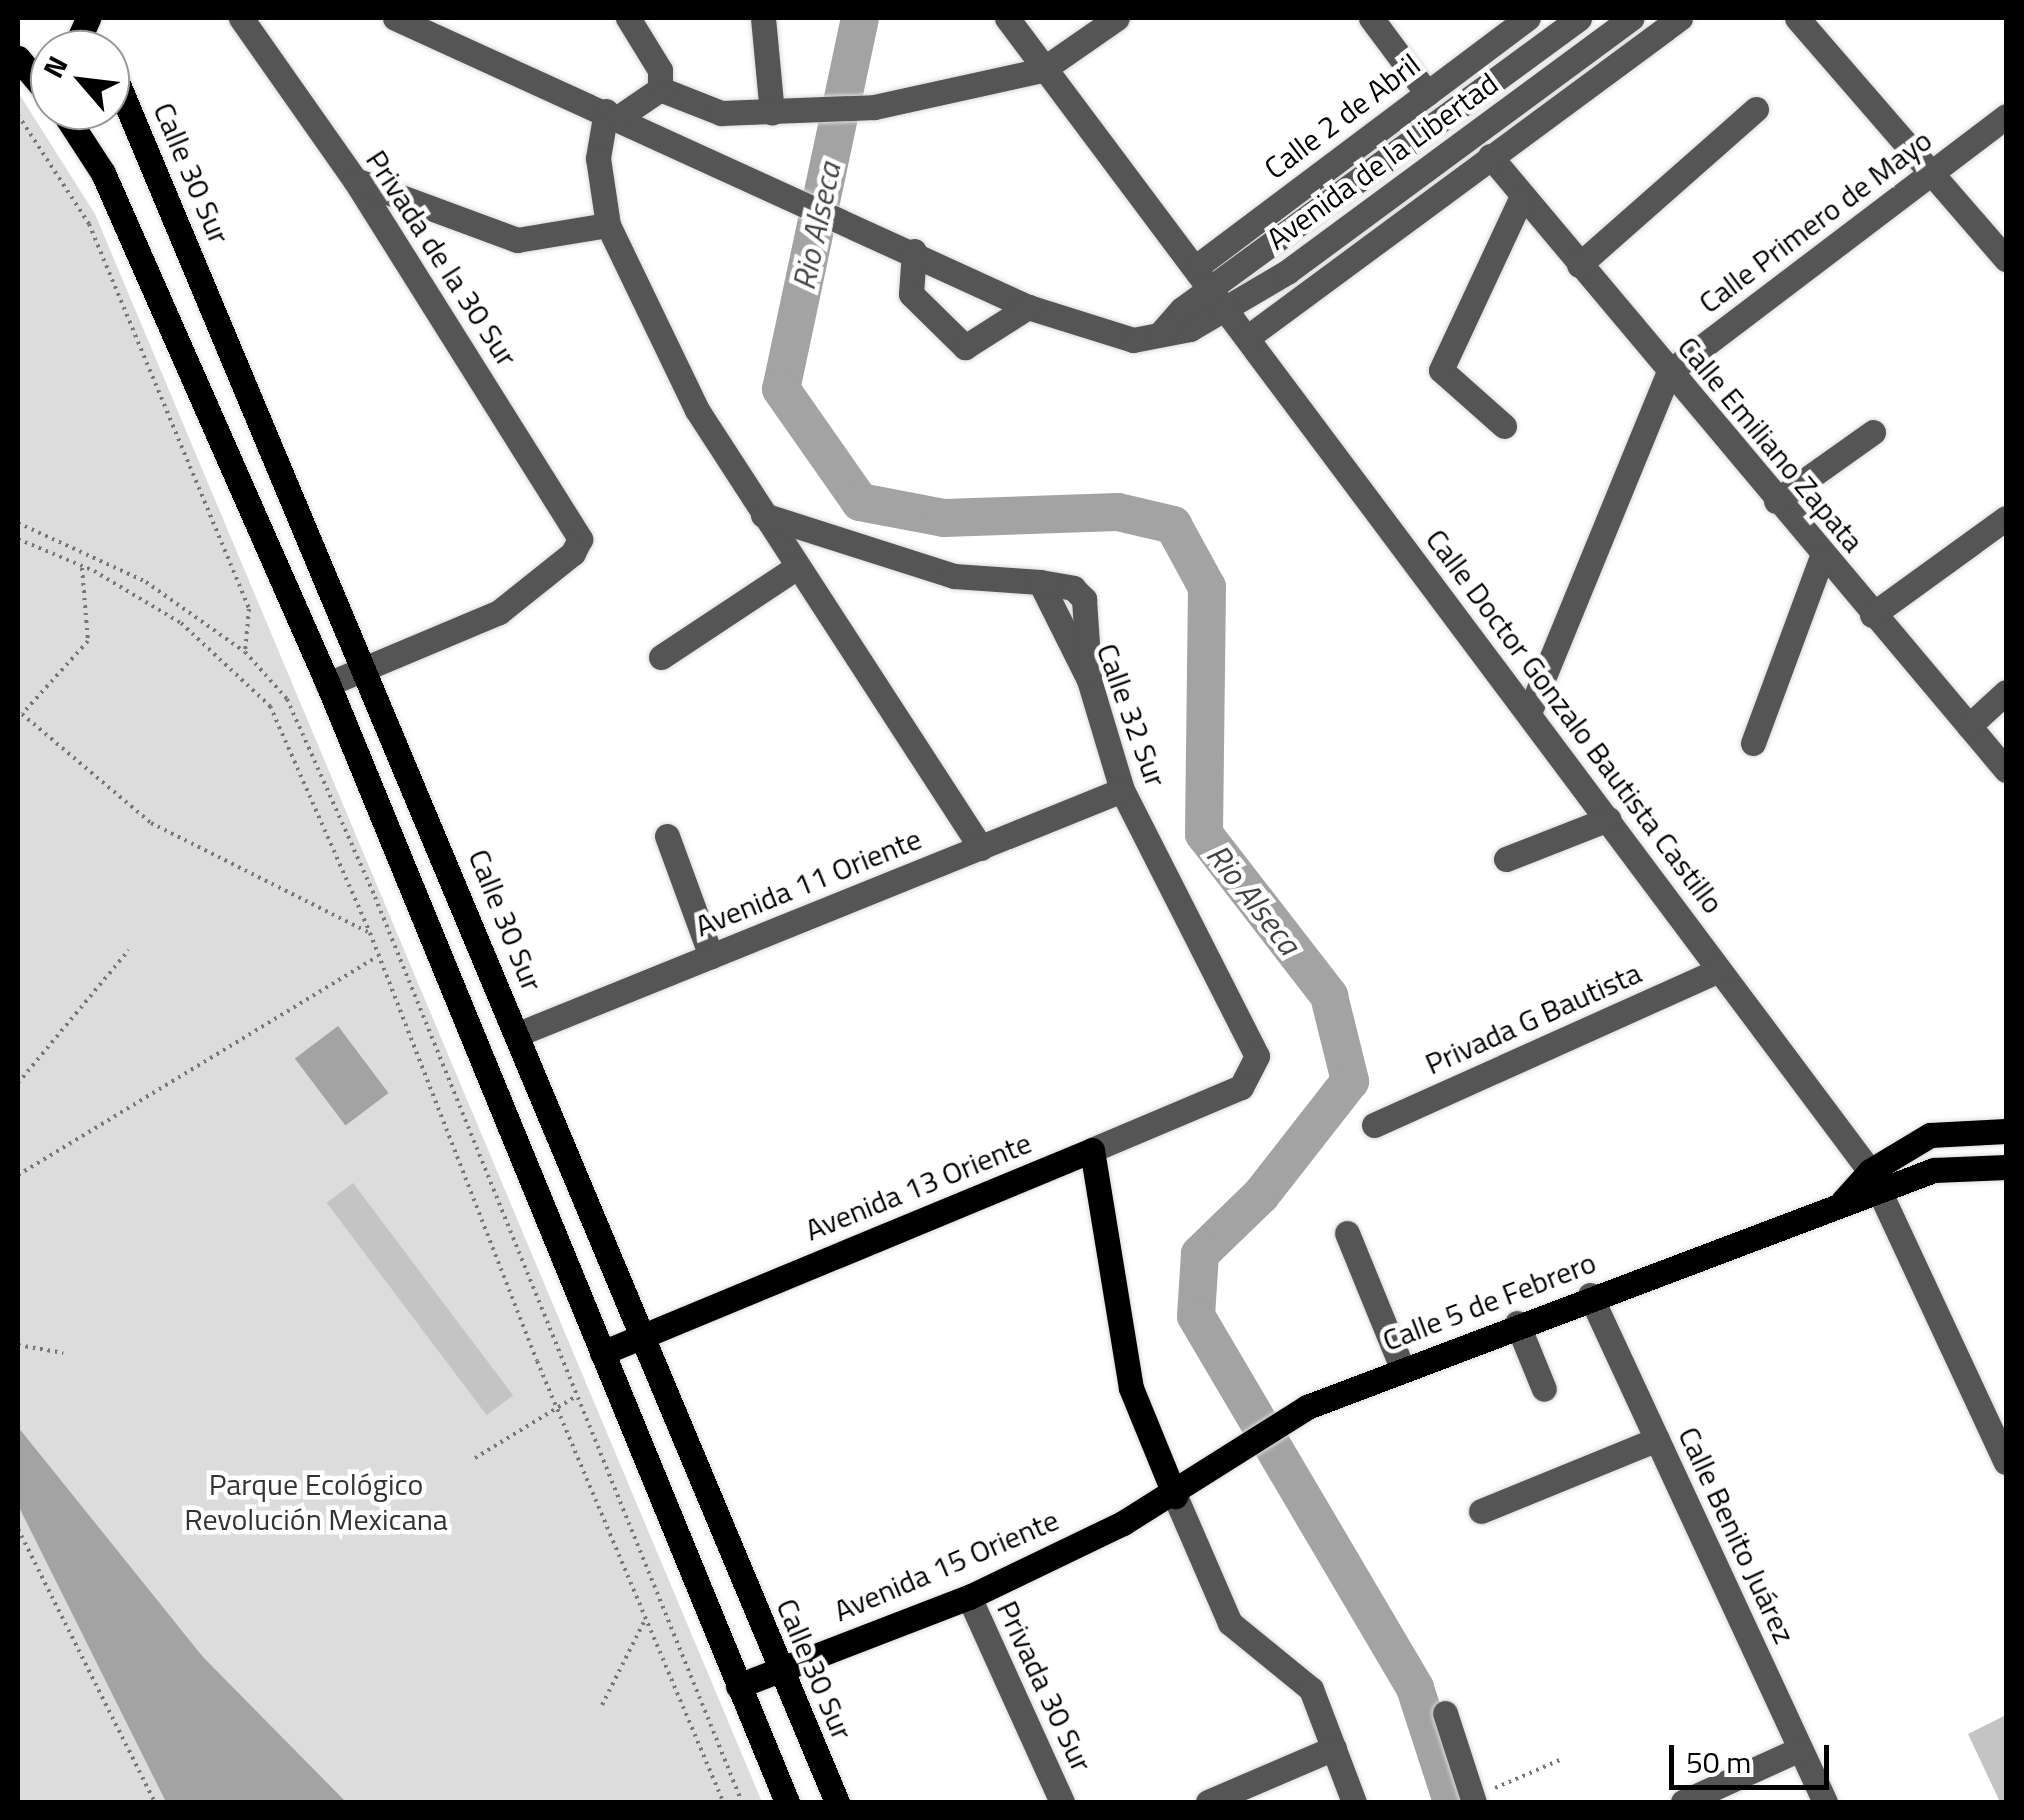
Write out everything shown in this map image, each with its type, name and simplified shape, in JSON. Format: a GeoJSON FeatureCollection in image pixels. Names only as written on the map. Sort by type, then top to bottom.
{"type":"FeatureCollection","features":[{"type":"Feature","properties":{"kind":"main road","name":"Calle 30 Sur"},"geometry":{"type":"LineString","coordinates":[[130,112],[367,666],[837,1802]]}},
{"type":"Feature","properties":{"kind":"main road"},"geometry":{"type":"LineString","coordinates":[[75,130],[104,173],[328,684],[788,1802]]}},
{"type":"Feature","properties":{"kind":"main road"},"geometry":{"type":"LineString","coordinates":[[1875,1180],[1930,1135],[2006,1131]]}},
{"type":"Feature","properties":{"kind":"main road"},"geometry":{"type":"LineString","coordinates":[[1092,1150],[1132,1388],[1175,1496]]}},
{"type":"Feature","properties":{"kind":"main road","name":"Avenida 13 Oriente"},"geometry":{"type":"LineString","coordinates":[[602,1352],[1092,1150]]}},
{"type":"Feature","properties":{"kind":"main road"},"geometry":{"type":"LineString","coordinates":[[1875,1180],[1934,1170],[2006,1167]]}},
{"type":"Feature","properties":{"kind":"main road","name":"Calle 5 de Febrero"},"geometry":{"type":"LineString","coordinates":[[1175,1496],[1307,1407],[1590,1295],[1843,1202],[1875,1180]]}},
{"type":"Feature","properties":{"kind":"main road","name":"Avenida 15 Oriente"},"geometry":{"type":"LineString","coordinates":[[738,1686],[968,1597],[1175,1496]]}},
{"type":"Feature","properties":{"kind":"street","name":"Privada de la 30 Sur"},"geometry":{"type":"LineString","coordinates":[[241,18],[354,180],[580,539],[573,553],[499,612],[367,666]]}},
{"type":"Feature","properties":{"kind":"street","name":"Avenida de la Libertad"},"geometry":{"type":"LineString","coordinates":[[394,18],[857,222],[1028,307],[1100,334],[1133,340],[1160,334],[1352,226],[1631,18]]}},
{"type":"Feature","properties":{"kind":"street"},"geometry":{"type":"LineString","coordinates":[[628,18],[660,70],[660,89]]}},
{"type":"Feature","properties":{"kind":"street"},"geometry":{"type":"LineString","coordinates":[[763,18],[784,113]]}},
{"type":"Feature","properties":{"kind":"street","name":"Calle Doctor Gonzalo Bautista Castillo"},"geometry":{"type":"LineString","coordinates":[[1007,18],[1042,70],[1221,299],[1875,1180],[2006,1462]]}},
{"type":"Feature","properties":{"kind":"street"},"geometry":{"type":"LineString","coordinates":[[981,848],[697,410],[608,226],[598,174],[613,114],[660,89],[721,113],[874,107],[1042,70],[1117,18]]}},
{"type":"Feature","properties":{"kind":"street"},"geometry":{"type":"LineString","coordinates":[[1372,18],[1427,93]]}},
{"type":"Feature","properties":{"kind":"street","name":"Calle 2 de Abril"},"geometry":{"type":"LineString","coordinates":[[1196,267],[1528,18]]}},
{"type":"Feature","properties":{"kind":"street","name":"Avenida de la Libertad"},"geometry":{"type":"LineString","coordinates":[[1221,299],[1334,202],[1579,18]]}},
{"type":"Feature","properties":{"kind":"street"},"geometry":{"type":"LineString","coordinates":[[1248,337],[1680,18]]}},
{"type":"Feature","properties":{"kind":"street"},"geometry":{"type":"LineString","coordinates":[[1797,18],[2006,260]]}},
{"type":"Feature","properties":{"kind":"street"},"geometry":{"type":"LineString","coordinates":[[1579,264],[1756,109]]}},
{"type":"Feature","properties":{"kind":"street"},"geometry":{"type":"LineString","coordinates":[[700,153],[703,128],[721,113]]}},
{"type":"Feature","properties":{"kind":"street","name":"Calle Primero de Mayo"},"geometry":{"type":"LineString","coordinates":[[1668,372],[2006,116]]}},
{"type":"Feature","properties":{"kind":"street","name":"Calle Emiliano Zapata"},"geometry":{"type":"LineString","coordinates":[[1490,156],[1822,556],[2006,770]]}},
{"type":"Feature","properties":{"kind":"street"},"geometry":{"type":"LineString","coordinates":[[354,180],[516,240],[608,226]]}},
{"type":"Feature","properties":{"kind":"street"},"geometry":{"type":"LineString","coordinates":[[1504,426],[1441,370],[1522,196]]}},
{"type":"Feature","properties":{"kind":"street"},"geometry":{"type":"LineString","coordinates":[[1334,202],[1352,226]]}},
{"type":"Feature","properties":{"kind":"street"},"geometry":{"type":"LineString","coordinates":[[914,251],[912,294],[965,347],[1028,307]]}},
{"type":"Feature","properties":{"kind":"street"},"geometry":{"type":"LineString","coordinates":[[1529,713],[1668,372]]}},
{"type":"Feature","properties":{"kind":"street"},"geometry":{"type":"LineString","coordinates":[[1776,501],[1873,432]]}},
{"type":"Feature","properties":{"kind":"street","name":"Calle 32 Sur"},"geometry":{"type":"LineString","coordinates":[[764,515],[954,576],[1040,582],[1089,680],[1122,790],[1252,1038],[1254,1073]]}},
{"type":"Feature","properties":{"kind":"street"},"geometry":{"type":"LineString","coordinates":[[1872,614],[2006,518]]}},
{"type":"Feature","properties":{"kind":"street"},"geometry":{"type":"LineString","coordinates":[[1752,742],[1822,556]]}},
{"type":"Feature","properties":{"kind":"street"},"geometry":{"type":"LineString","coordinates":[[661,657],[798,567]]}},
{"type":"Feature","properties":{"kind":"street"},"geometry":{"type":"LineString","coordinates":[[328,684],[367,666]]}},
{"type":"Feature","properties":{"kind":"street"},"geometry":{"type":"LineString","coordinates":[[1969,726],[2006,692]]}},
{"type":"Feature","properties":{"kind":"street","name":"Avenida 11 Oriente"},"geometry":{"type":"LineString","coordinates":[[518,1034],[1122,790]]}},
{"type":"Feature","properties":{"kind":"street"},"geometry":{"type":"LineString","coordinates":[[1506,859],[1608,820]]}},
{"type":"Feature","properties":{"kind":"street"},"geometry":{"type":"LineString","coordinates":[[667,836],[711,956]]}},
{"type":"Feature","properties":{"kind":"street","name":"Privada G Bautista"},"geometry":{"type":"LineString","coordinates":[[1374,1125],[1720,970]]}},
{"type":"Feature","properties":{"kind":"street","name":"Avenida 13 Oriente"},"geometry":{"type":"LineString","coordinates":[[1092,1150],[1241,1088],[1254,1073]]}},
{"type":"Feature","properties":{"kind":"street"},"geometry":{"type":"LineString","coordinates":[[1347,1233],[1402,1370]]}},
{"type":"Feature","properties":{"kind":"street","name":"Calle Benito Juárez"},"geometry":{"type":"LineString","coordinates":[[1590,1295],[1825,1802]]}},
{"type":"Feature","properties":{"kind":"street"},"geometry":{"type":"LineString","coordinates":[[1517,1323],[1544,1390]]}},
{"type":"Feature","properties":{"kind":"street"},"geometry":{"type":"LineString","coordinates":[[1481,1511],[1656,1438]]}},
{"type":"Feature","properties":{"kind":"street"},"geometry":{"type":"LineString","coordinates":[[1175,1496],[1230,1622],[1311,1689],[1354,1802]]}},
{"type":"Feature","properties":{"kind":"street","name":"Privada 30 Sur"},"geometry":{"type":"LineString","coordinates":[[968,1597],[1062,1802]]}},
{"type":"Feature","properties":{"kind":"street"},"geometry":{"type":"LineString","coordinates":[[1444,1713],[1473,1800]]}},
{"type":"Feature","properties":{"kind":"street"},"geometry":{"type":"LineString","coordinates":[[1208,1802],[1334,1748]]}},
{"type":"Feature","properties":{"kind":"street"},"geometry":{"type":"LineString","coordinates":[[1683,1802],[1800,1748]]}},
{"type":"Feature","properties":{"kind":"path"},"geometry":{"type":"LineString","coordinates":[[18,115],[89,224],[212,514],[249,609],[244,652]]}},
{"type":"Feature","properties":{"kind":"path"},"geometry":{"type":"LineString","coordinates":[[18,523],[146,582],[244,652],[287,699],[375,896],[742,1802]]}},
{"type":"Feature","properties":{"kind":"path"},"geometry":{"type":"LineString","coordinates":[[18,539],[82,566],[181,623],[253,684],[304,776],[370,932],[556,1405],[724,1802]]}},
{"type":"Feature","properties":{"kind":"path"},"geometry":{"type":"LineString","coordinates":[[82,566],[88,641],[22,714],[151,824],[370,932]]}},
{"type":"Feature","properties":{"kind":"path"},"geometry":{"type":"LineString","coordinates":[[18,1083],[129,950]]}},
{"type":"Feature","properties":{"kind":"path"},"geometry":{"type":"LineString","coordinates":[[18,1174],[379,956]]}},
{"type":"Feature","properties":{"kind":"path"},"geometry":{"type":"LineString","coordinates":[[18,1345],[63,1353]]}},
{"type":"Feature","properties":{"kind":"path"},"geometry":{"type":"LineString","coordinates":[[476,1458],[556,1405],[576,1397]]}},
{"type":"Feature","properties":{"kind":"path"},"geometry":{"type":"LineString","coordinates":[[18,1529],[155,1802]]}},
{"type":"Feature","properties":{"kind":"path"},"geometry":{"type":"LineString","coordinates":[[602,1704],[646,1618]]}},
{"type":"Feature","properties":{"kind":"path"},"geometry":{"type":"LineString","coordinates":[[1473,1800],[1560,1760]]}},
{"type":"Feature","properties":{"kind":"green space","name":"Parque Ecológico Revolución Mexicana"},"geometry":{"type":"Polygon","coordinates":[[[18,92],[30,111],[30,130],[42,130],[95,214],[762,1802],[18,1802],[18,92]]]}},
{"type":"Feature","properties":{"kind":"shaded area"},"geometry":{"type":"Polygon","coordinates":[[[338,1026],[389,1093],[345,1126],[295,1058],[338,1026]]]}},
{"type":"Feature","properties":{"kind":"shaded area"},"geometry":{"type":"Polygon","coordinates":[[[18,1427],[203,1657],[346,1802],[166,1802],[18,1505],[18,1427]]]}},
{"type":"Feature","properties":{"kind":"building"},"geometry":{"type":"Polygon","coordinates":[[[353,1183],[513,1395],[487,1415],[327,1203],[353,1183]]]}},
{"type":"Feature","properties":{"kind":"building"},"geometry":{"type":"Polygon","coordinates":[[[2006,1715],[2006,1802],[2000,1802],[1968,1734],[2006,1715]]]}},
{"type":"Feature","properties":{"kind":"waterway","name":"Rio Alseca"},"geometry":{"type":"LineString","coordinates":[[860,18],[781,389],[860,502],[944,518],[1118,512],[1173,525],[1207,587],[1204,834],[1329,996],[1350,1081],[1261,1195],[1200,1254],[1196,1316],[1415,1688],[1452,1802]]}}]}
